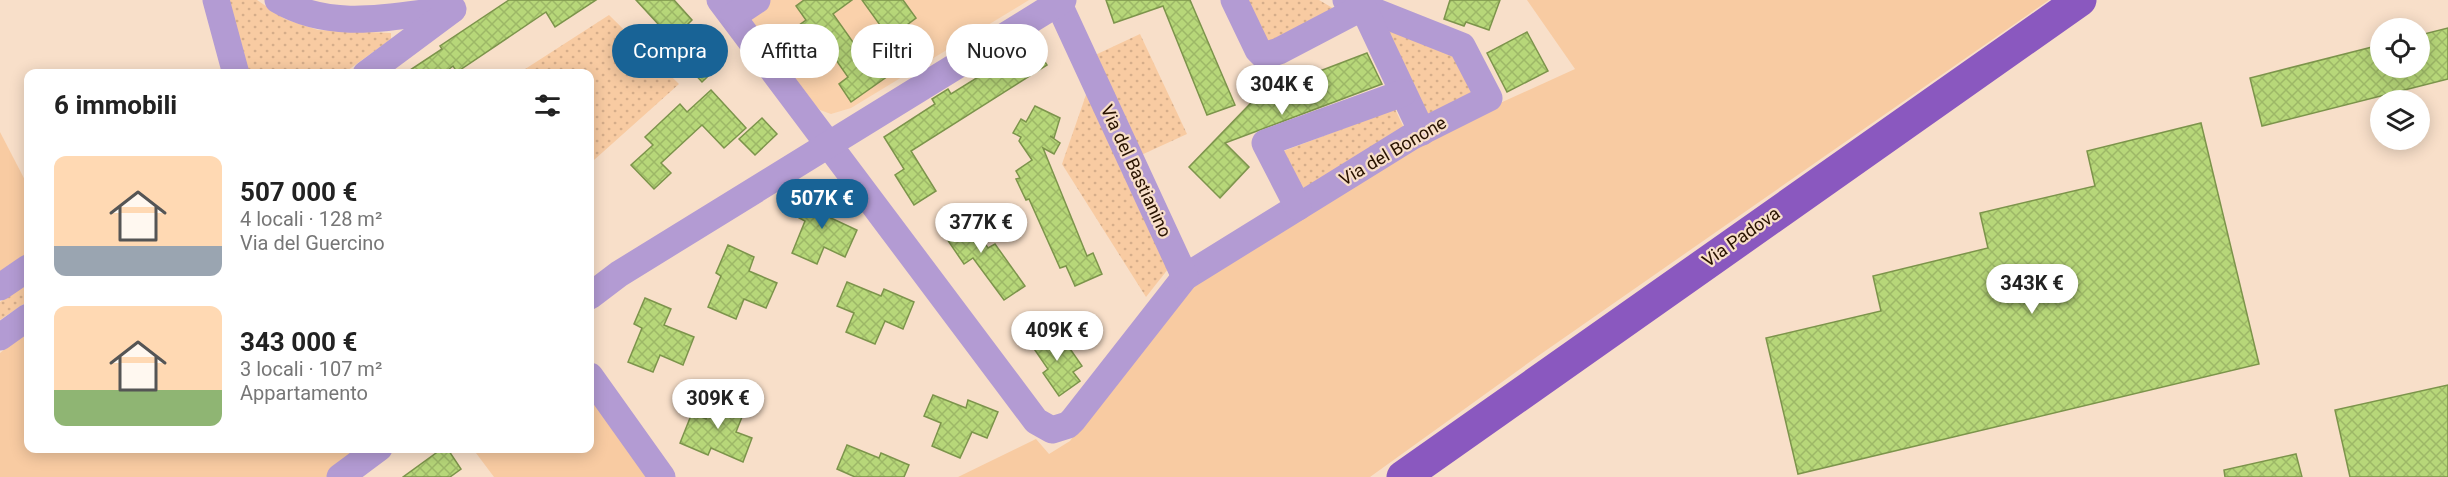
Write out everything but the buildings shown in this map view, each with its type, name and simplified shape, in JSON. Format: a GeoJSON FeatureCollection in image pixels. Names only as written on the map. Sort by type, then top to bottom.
{"type":"FeatureCollection","features":[{"type":"Feature","properties":{"kind":"main road","name":"Via Padova"},"geometry":{"type":"LineString","coordinates":[[1403,477],[2080,0]]}},
{"type":"Feature","properties":{"kind":"street"},"geometry":{"type":"LineString","coordinates":[[278,0],[311,16],[342,20],[370,20],[459,4]]}},
{"type":"Feature","properties":{"kind":"street"},"geometry":{"type":"LineString","coordinates":[[757,0],[727,8],[828,143]]}},
{"type":"Feature","properties":{"kind":"street"},"geometry":{"type":"LineString","coordinates":[[1234,0],[1258,50],[1264,56],[1280,51],[1354,3],[1404,93],[1422,132]]}},
{"type":"Feature","properties":{"kind":"street"},"geometry":{"type":"LineString","coordinates":[[594,293],[619,274],[828,143],[1060,1]]}},
{"type":"Feature","properties":{"kind":"street","name":"Via del Bastianino"},"geometry":{"type":"LineString","coordinates":[[1060,1],[1185,277]]}},
{"type":"Feature","properties":{"kind":"street","name":"Via del Bonone"},"geometry":{"type":"LineString","coordinates":[[828,143],[1036,421],[1052,430],[1058,429],[1068,425],[1083,408],[1185,277],[1422,132],[1489,98],[1461,45],[1354,3]]}},
{"type":"Feature","properties":{"kind":"street"},"geometry":{"type":"LineString","coordinates":[[375,69],[459,4]]}},
{"type":"Feature","properties":{"kind":"street"},"geometry":{"type":"LineString","coordinates":[[215,69],[218,12]]}},
{"type":"Feature","properties":{"kind":"street"},"geometry":{"type":"LineString","coordinates":[[218,12],[235,69]]}},
{"type":"Feature","properties":{"kind":"street"},"geometry":{"type":"LineString","coordinates":[[1298,207],[1265,143],[1404,93]]}},
{"type":"Feature","properties":{"kind":"street"},"geometry":{"type":"LineString","coordinates":[[0,287],[24,271]]}},
{"type":"Feature","properties":{"kind":"street"},"geometry":{"type":"LineString","coordinates":[[0,337],[24,320]]}},
{"type":"Feature","properties":{"kind":"street"},"geometry":{"type":"LineString","coordinates":[[594,382],[662,477]]}},
{"type":"Feature","properties":{"kind":"street"},"geometry":{"type":"LineString","coordinates":[[340,477],[372,453]]}},
{"type":"Feature","properties":{"kind":"shaded area"},"geometry":{"type":"Polygon","coordinates":[[[229,0],[257,0],[285,19],[318,30],[391,33],[391,39],[350,69],[245,69],[229,0]]]}},
{"type":"Feature","properties":{"kind":"shaded area"},"geometry":{"type":"Polygon","coordinates":[[[768,0],[1029,0],[989,24],[946,24],[946,50],[934,58],[934,24],[851,24],[851,78],[900,78],[851,108],[831,114],[820,110],[794,78],[839,78],[839,24],[753,24],[747,16],[768,0]]]}},
{"type":"Feature","properties":{"kind":"shaded area"},"geometry":{"type":"Polygon","coordinates":[[[1244,0],[1319,0],[1336,10],[1268,47],[1244,0]]]}},
{"type":"Feature","properties":{"kind":"shaded area"},"geometry":{"type":"Polygon","coordinates":[[[1527,0],[2049,0],[1538,356],[1370,477],[958,477],[1036,439],[1049,454],[1070,441],[1186,281],[1423,138],[1575,69],[1527,0]]]}},
{"type":"Feature","properties":{"kind":"shaded area"},"geometry":{"type":"Polygon","coordinates":[[[609,15],[618,24],[612,24],[612,78],[673,78],[679,84],[594,160],[594,69],[525,69],[609,15]]]}},
{"type":"Feature","properties":{"kind":"shaded area"},"geometry":{"type":"Polygon","coordinates":[[[1378,19],[1454,53],[1477,97],[1426,124],[1378,19]]]}},
{"type":"Feature","properties":{"kind":"shaded area"},"geometry":{"type":"Polygon","coordinates":[[[1140,34],[1187,134],[1139,156],[1093,56],[1140,34]]]}},
{"type":"Feature","properties":{"kind":"shaded area"},"geometry":{"type":"Polygon","coordinates":[[[1087,92],[1172,264],[1146,297],[1062,164],[1087,92]]]}},
{"type":"Feature","properties":{"kind":"shaded area"},"geometry":{"type":"Polygon","coordinates":[[[1395,109],[1404,128],[1300,192],[1281,152],[1395,109]]]}},
{"type":"Feature","properties":{"kind":"shaded area"},"geometry":{"type":"Polygon","coordinates":[[[0,132],[24,178],[24,263],[0,278],[0,132]]]}},
{"type":"Feature","properties":{"kind":"shaded area"},"geometry":{"type":"Polygon","coordinates":[[[24,286],[24,304],[0,320],[0,302],[24,286]]]}},
{"type":"Feature","properties":{"kind":"shaded area"},"geometry":{"type":"Polygon","coordinates":[[[24,333],[24,453],[359,453],[326,477],[0,477],[0,353],[24,333]]]}},
{"type":"Feature","properties":{"kind":"shaded area"},"geometry":{"type":"Polygon","coordinates":[[[594,403],[647,477],[494,477],[476,453],[594,453],[594,403]]]}}]}
